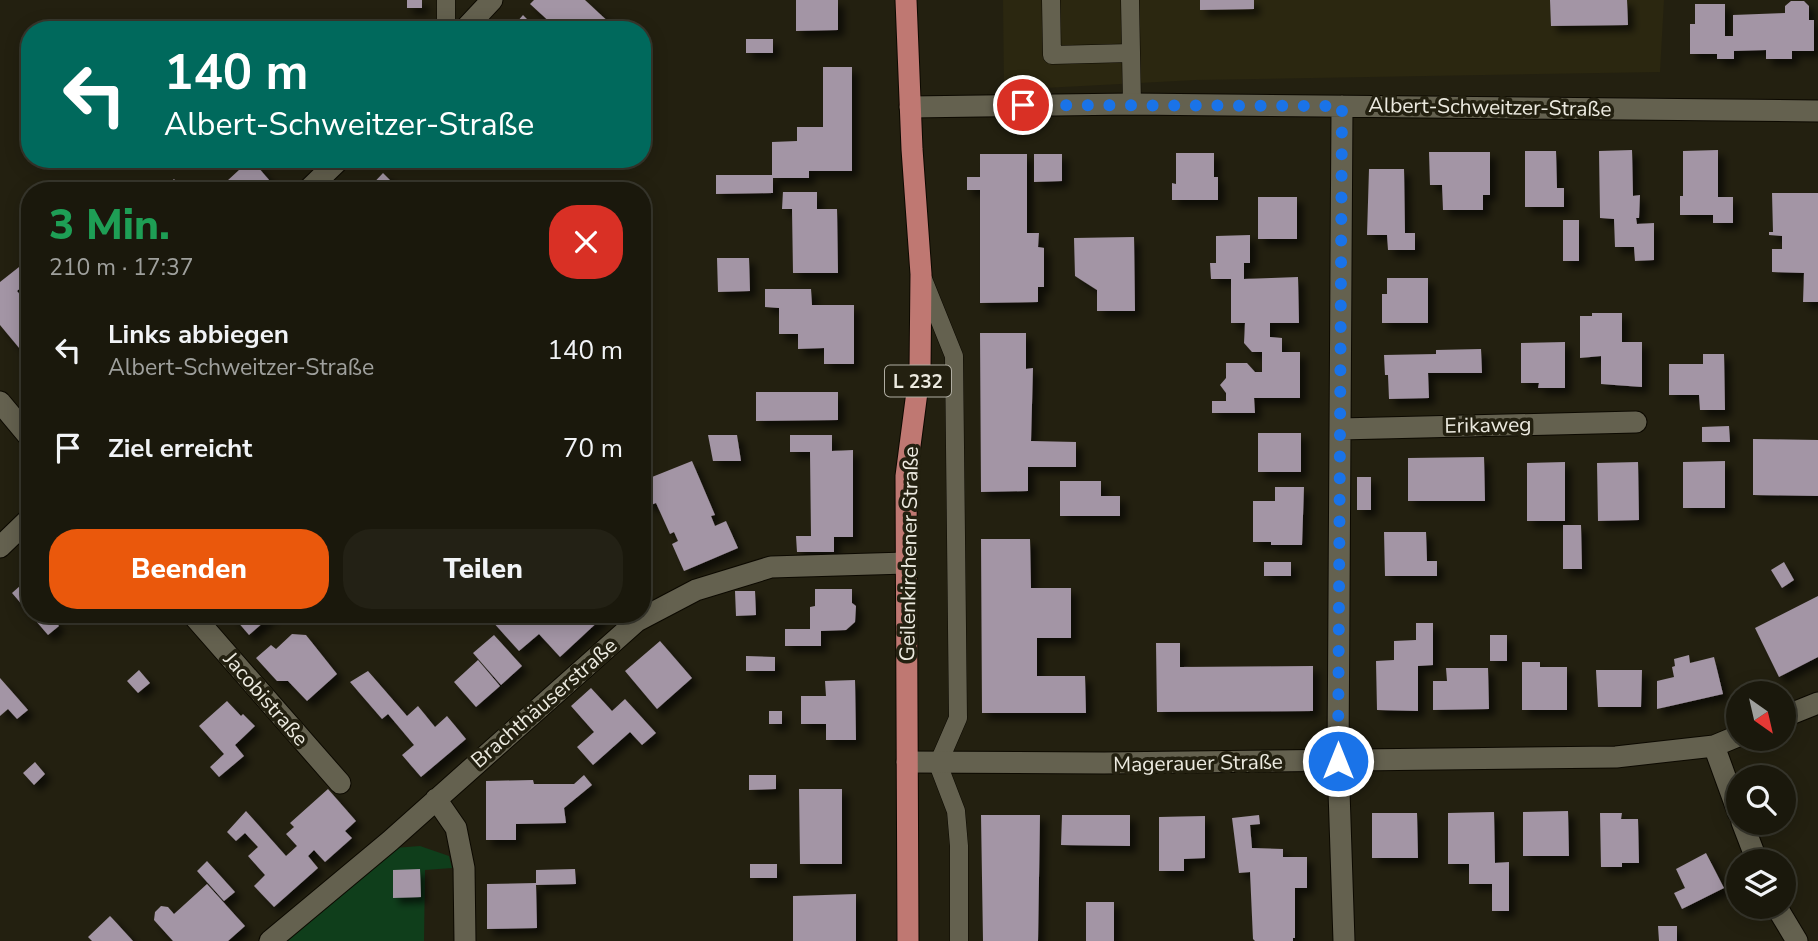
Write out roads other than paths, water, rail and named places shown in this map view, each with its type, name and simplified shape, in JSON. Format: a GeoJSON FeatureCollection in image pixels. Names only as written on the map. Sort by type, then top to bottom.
{"type":"FeatureCollection","features":[{"type":"Feature","properties":{"kind":"main road","name":"Geilenkirchener Straße"},"geometry":{"type":"LineString","coordinates":[[906,0],[921,274],[920,369],[906,476],[908,941]]}},
{"type":"Feature","properties":{"kind":"street"},"geometry":{"type":"LineString","coordinates":[[472,21],[492,0]]}},
{"type":"Feature","properties":{"kind":"street","name":"Albert-Schweitzer-Straße"},"geometry":{"type":"LineString","coordinates":[[910,107],[1132,104],[1818,111]]}},
{"type":"Feature","properties":{"kind":"street"},"geometry":{"type":"LineString","coordinates":[[1342,106],[1338,761],[1344,941]]}},
{"type":"Feature","properties":{"kind":"street"},"geometry":{"type":"LineString","coordinates":[[316,182],[331,168]]}},
{"type":"Feature","properties":{"kind":"street"},"geometry":{"type":"LineString","coordinates":[[0,402],[21,425]]}},
{"type":"Feature","properties":{"kind":"street","name":"Erikaweg"},"geometry":{"type":"LineString","coordinates":[[1340,429],[1636,422]]}},
{"type":"Feature","properties":{"kind":"street"},"geometry":{"type":"LineString","coordinates":[[0,547],[21,527]]}},
{"type":"Feature","properties":{"kind":"street","name":"Brachthäuserstraße"},"geometry":{"type":"LineString","coordinates":[[651,614],[696,590],[771,567],[906,563]]}},
{"type":"Feature","properties":{"kind":"street","name":"Jacobistraße"},"geometry":{"type":"LineString","coordinates":[[200,623],[340,783]]}},
{"type":"Feature","properties":{"kind":"street","name":"Brachthäuserstraße"},"geometry":{"type":"LineString","coordinates":[[271,941],[390,841],[635,623]]}},
{"type":"Feature","properties":{"kind":"street"},"geometry":{"type":"LineString","coordinates":[[1796,713],[1818,704]]}},
{"type":"Feature","properties":{"kind":"street","name":"Magerauer Straße"},"geometry":{"type":"LineString","coordinates":[[907,762],[939,764],[1616,757],[1714,746],[1726,741]]}},
{"type":"Feature","properties":{"kind":"street"},"geometry":{"type":"LineString","coordinates":[[1714,746],[1726,779]]}},
{"type":"Feature","properties":{"kind":"street"},"geometry":{"type":"LineString","coordinates":[[436,799],[456,828],[464,868],[465,941]]}},
{"type":"Feature","properties":{"kind":"street"},"geometry":{"type":"LineString","coordinates":[[1784,919],[1797,941]]}},
{"type":"Feature","properties":{"kind":"lane"},"geometry":{"type":"LineString","coordinates":[[446,0],[446,21]]}},
{"type":"Feature","properties":{"kind":"lane"},"geometry":{"type":"LineString","coordinates":[[1051,0],[1052,55],[1131,52]]}},
{"type":"Feature","properties":{"kind":"lane"},"geometry":{"type":"LineString","coordinates":[[1130,0],[1132,104]]}},
{"type":"Feature","properties":{"kind":"lane"},"geometry":{"type":"LineString","coordinates":[[921,274],[954,356],[958,718],[939,764],[956,811],[959,846],[959,941]]}}]}
